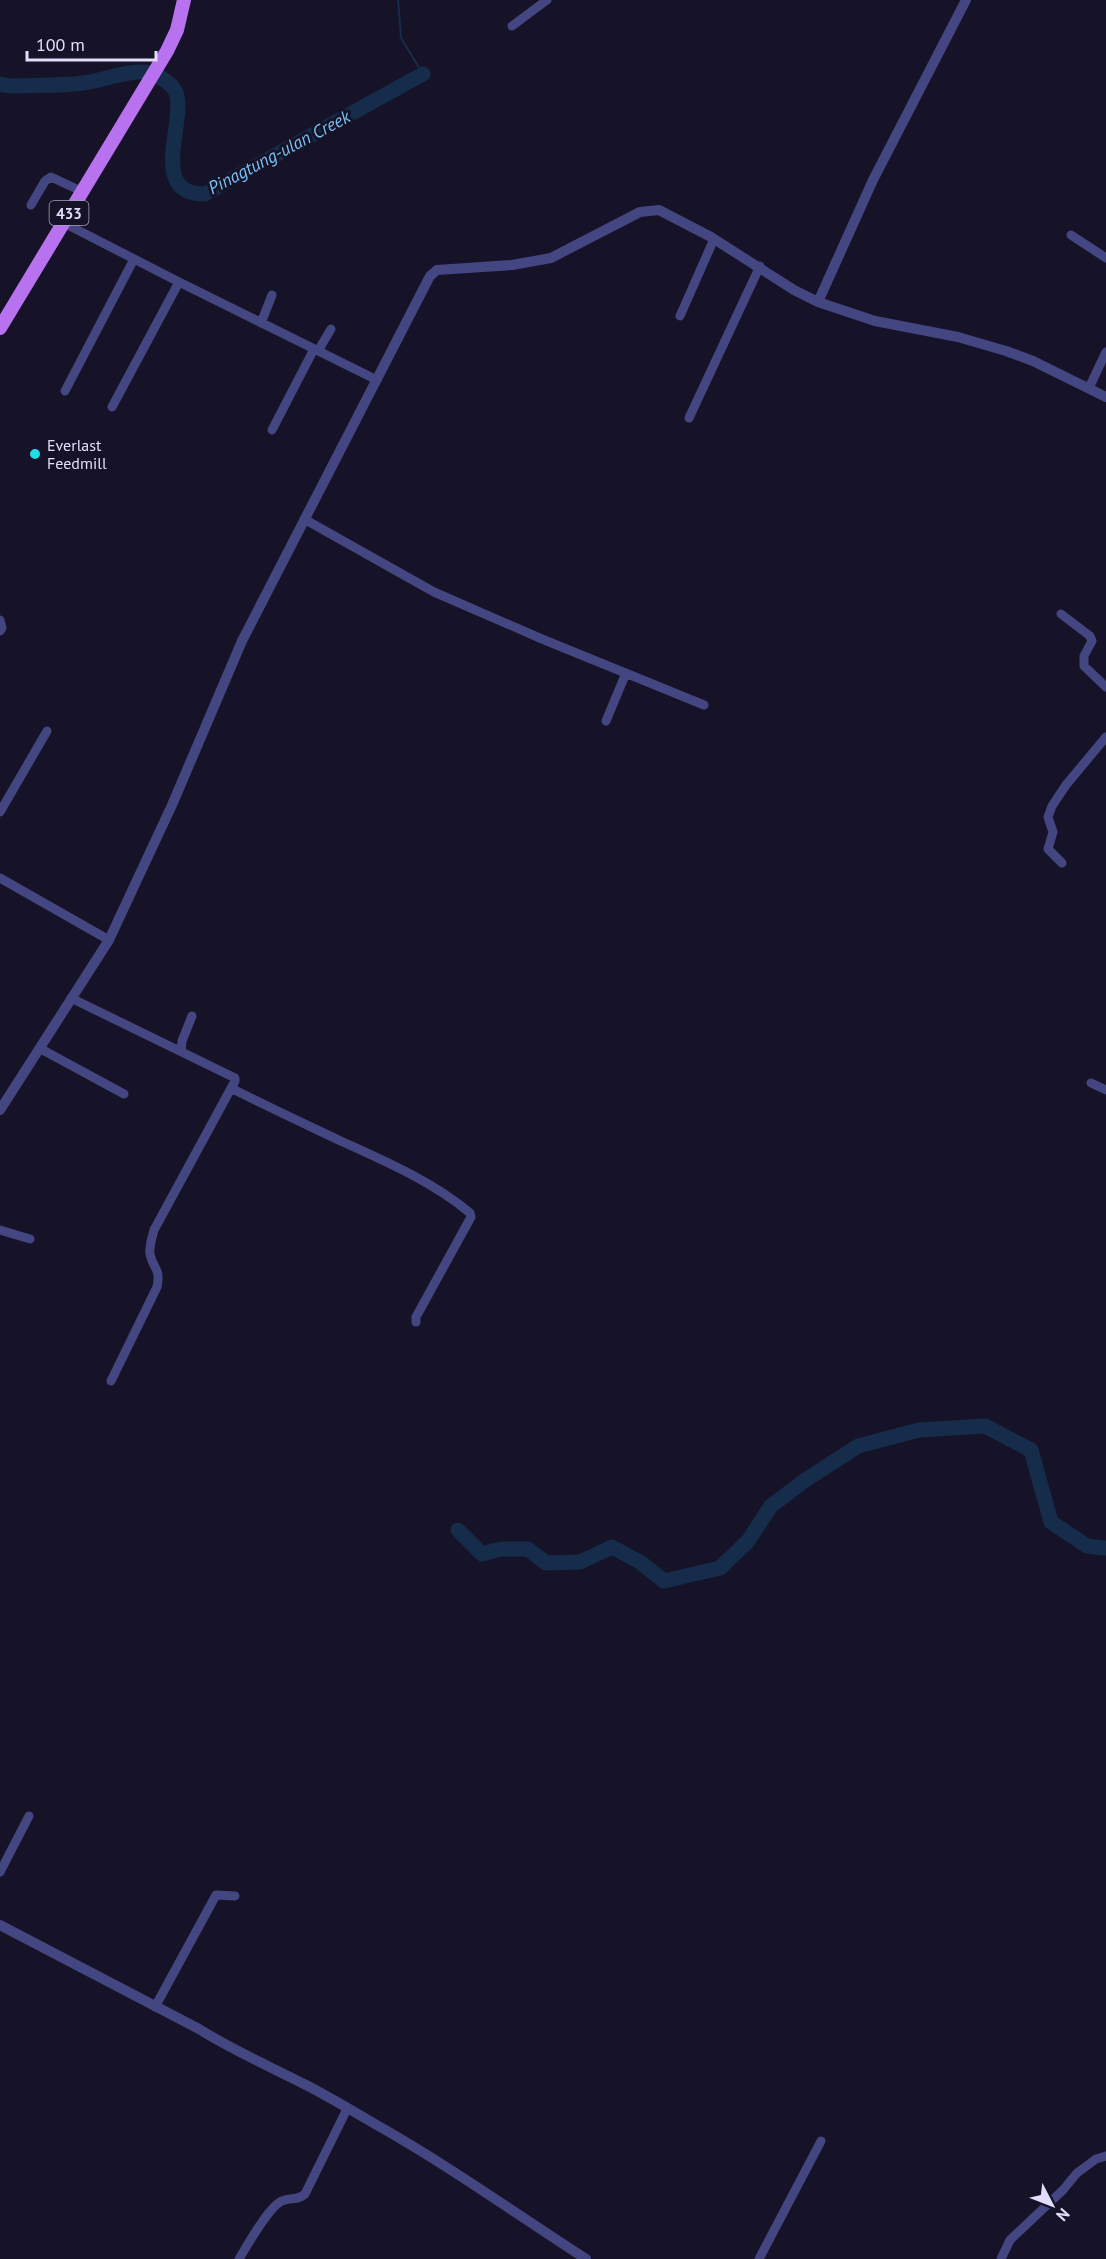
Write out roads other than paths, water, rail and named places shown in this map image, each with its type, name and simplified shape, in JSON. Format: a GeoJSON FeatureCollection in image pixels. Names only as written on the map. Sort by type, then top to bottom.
{"type":"FeatureCollection","features":[{"type":"Feature","properties":{"kind":"main road","name":"433"},"geometry":{"type":"LineString","coordinates":[[0,328],[167,51],[177,30],[184,0]]}},
{"type":"Feature","properties":{"kind":"street"},"geometry":{"type":"LineString","coordinates":[[512,26],[547,0]]}},
{"type":"Feature","properties":{"kind":"street"},"geometry":{"type":"LineString","coordinates":[[818,302],[873,180],[966,0]]}},
{"type":"Feature","properties":{"kind":"street"},"geometry":{"type":"LineString","coordinates":[[31,205],[45,181],[51,177],[81,191]]}},
{"type":"Feature","properties":{"kind":"street"},"geometry":{"type":"LineString","coordinates":[[0,1110],[109,940],[172,805],[243,641],[430,276],[437,270],[512,265],[551,258],[649,210],[658,210],[672,215],[714,239],[794,290],[818,302],[875,321],[957,337],[1005,351],[1033,361],[1106,398]]}},
{"type":"Feature","properties":{"kind":"street"},"geometry":{"type":"LineString","coordinates":[[64,223],[377,380]]}},
{"type":"Feature","properties":{"kind":"street"},"geometry":{"type":"LineString","coordinates":[[1071,235],[1106,258]]}},
{"type":"Feature","properties":{"kind":"street"},"geometry":{"type":"LineString","coordinates":[[680,316],[714,239]]}},
{"type":"Feature","properties":{"kind":"street"},"geometry":{"type":"LineString","coordinates":[[65,391],[134,259]]}},
{"type":"Feature","properties":{"kind":"street"},"geometry":{"type":"LineString","coordinates":[[689,418],[759,267]]}},
{"type":"Feature","properties":{"kind":"street"},"geometry":{"type":"LineString","coordinates":[[112,407],[179,282]]}},
{"type":"Feature","properties":{"kind":"street"},"geometry":{"type":"LineString","coordinates":[[261,323],[272,295]]}},
{"type":"Feature","properties":{"kind":"street"},"geometry":{"type":"LineString","coordinates":[[272,430],[316,350],[331,329]]}},
{"type":"Feature","properties":{"kind":"street"},"geometry":{"type":"LineString","coordinates":[[1089,388],[1106,352]]}},
{"type":"Feature","properties":{"kind":"street"},"geometry":{"type":"LineString","coordinates":[[304,519],[434,592],[704,705]]}},
{"type":"Feature","properties":{"kind":"street"},"geometry":{"type":"LineString","coordinates":[[1061,614],[1090,636],[1092,641],[1084,656],[1084,666],[1106,687]]}},
{"type":"Feature","properties":{"kind":"street"},"geometry":{"type":"LineString","coordinates":[[0,620],[2,628],[0,632]]}},
{"type":"Feature","properties":{"kind":"street"},"geometry":{"type":"LineString","coordinates":[[606,721],[626,673]]}},
{"type":"Feature","properties":{"kind":"street"},"geometry":{"type":"LineString","coordinates":[[0,812],[47,731]]}},
{"type":"Feature","properties":{"kind":"street"},"geometry":{"type":"LineString","coordinates":[[1062,863],[1048,849],[1052,837],[1048,816],[1066,785],[1106,737]]}},
{"type":"Feature","properties":{"kind":"street"},"geometry":{"type":"LineString","coordinates":[[0,878],[109,940]]}},
{"type":"Feature","properties":{"kind":"street"},"geometry":{"type":"LineString","coordinates":[[71,998],[234,1076],[235,1081],[154,1230],[150,1254],[157,1266],[159,1276],[157,1287],[111,1381]]}},
{"type":"Feature","properties":{"kind":"street"},"geometry":{"type":"LineString","coordinates":[[181,1051],[182,1041],[192,1016]]}},
{"type":"Feature","properties":{"kind":"street"},"geometry":{"type":"LineString","coordinates":[[41,1049],[124,1094]]}},
{"type":"Feature","properties":{"kind":"street"},"geometry":{"type":"LineString","coordinates":[[1091,1083],[1106,1090]]}},
{"type":"Feature","properties":{"kind":"street"},"geometry":{"type":"LineString","coordinates":[[231,1088],[419,1179],[470,1213],[471,1217],[416,1317],[416,1322]]}},
{"type":"Feature","properties":{"kind":"street"},"geometry":{"type":"LineString","coordinates":[[0,1230],[30,1239]]}},
{"type":"Feature","properties":{"kind":"street"},"geometry":{"type":"LineString","coordinates":[[0,1872],[29,1816]]}},
{"type":"Feature","properties":{"kind":"street"},"geometry":{"type":"LineString","coordinates":[[155,2007],[216,1895],[235,1896]]}},
{"type":"Feature","properties":{"kind":"street"},"geometry":{"type":"LineString","coordinates":[[0,1925],[199,2029],[223,2044],[309,2086],[435,2158],[586,2259]]}},
{"type":"Feature","properties":{"kind":"street"},"geometry":{"type":"LineString","coordinates":[[239,2259],[272,2210],[284,2200],[296,2200],[305,2194],[347,2109]]}},
{"type":"Feature","properties":{"kind":"street"},"geometry":{"type":"LineString","coordinates":[[759,2259],[821,2141]]}},
{"type":"Feature","properties":{"kind":"street"},"geometry":{"type":"LineString","coordinates":[[1001,2259],[1010,2240],[1063,2190],[1077,2172],[1096,2159],[1106,2156]]}},
{"type":"Feature","properties":{"kind":"waterway","name":"Pinagtung-ulan Creek"},"geometry":{"type":"LineString","coordinates":[[398,0],[401,38],[423,74]]}},
{"type":"Feature","properties":{"kind":"waterway","name":"Pinagtung-ulan Creek"},"geometry":{"type":"LineString","coordinates":[[0,84],[10,86],[74,84],[135,72],[158,76],[170,85],[177,96],[173,171],[178,183],[188,191],[205,194],[423,74]]}},
{"type":"Feature","properties":{"kind":"waterway"},"geometry":{"type":"LineString","coordinates":[[458,1530],[482,1554],[501,1549],[528,1549],[546,1563],[580,1562],[612,1547],[640,1562],[664,1581],[720,1568],[748,1541],[771,1506],[804,1481],[858,1446],[919,1430],[985,1426],[1031,1450],[1051,1522],[1087,1546],[1106,1548]]}},
{"type":"Feature","properties":{"kind":"place","name":"Everlast Feedmill"},"geometry":{"type":"Point","coordinates":[35,454]}}]}
